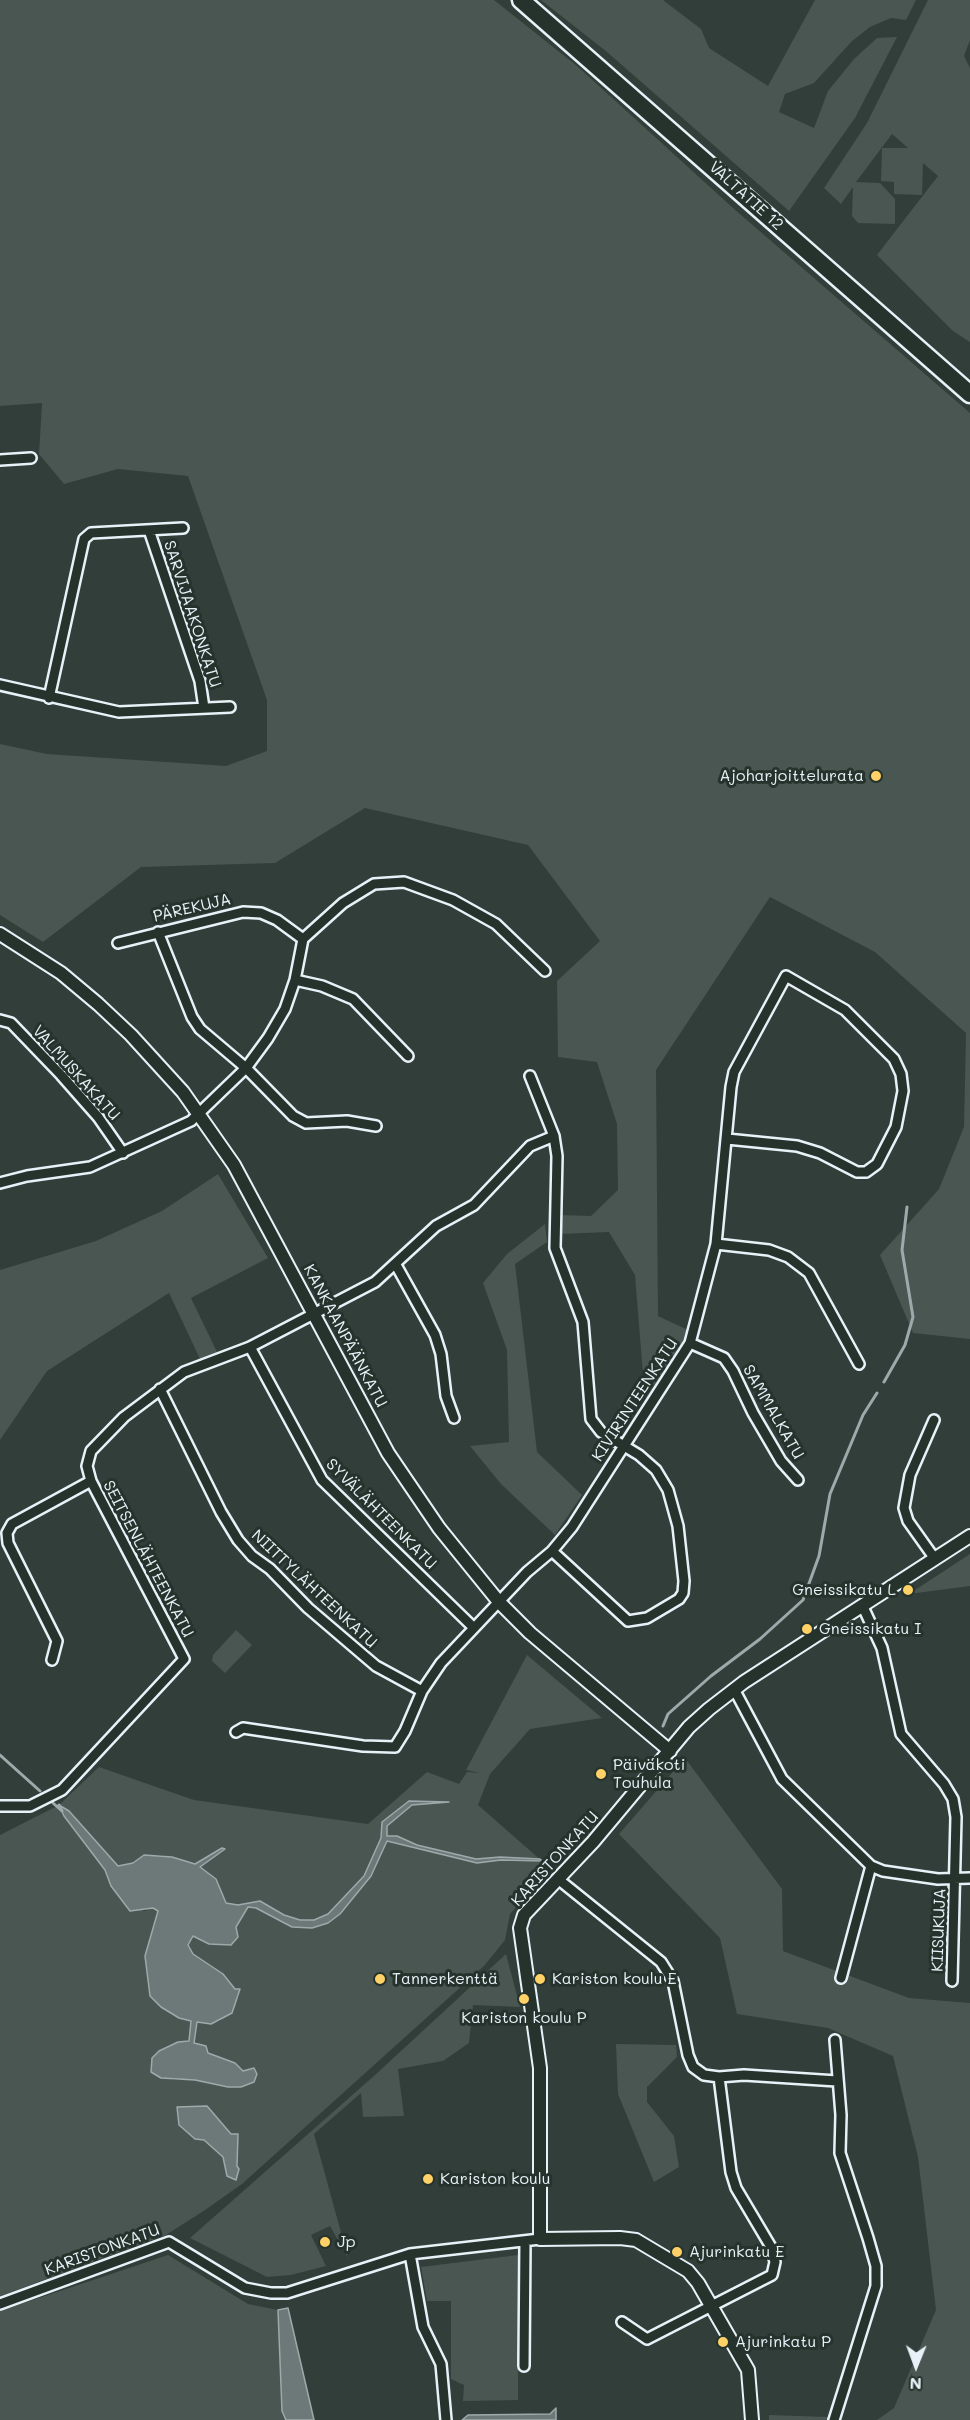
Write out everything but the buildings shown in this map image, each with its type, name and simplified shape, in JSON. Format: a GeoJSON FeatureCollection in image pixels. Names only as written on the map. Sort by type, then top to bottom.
{"type":"FeatureCollection","features":[{"type":"Feature","properties":{"kind":"highway","name":"VALTATIE 12"},"geometry":{"type":"LineString","coordinates":[[520,0],[970,394]]}},
{"type":"Feature","properties":{"kind":"street"},"geometry":{"type":"LineString","coordinates":[[0,460],[31,458]]}},
{"type":"Feature","properties":{"kind":"street"},"geometry":{"type":"LineString","coordinates":[[50,698],[84,539],[91,533],[183,528]]}},
{"type":"Feature","properties":{"kind":"street","name":"SARVIJAAKONKATU"},"geometry":{"type":"LineString","coordinates":[[149,530],[201,681],[204,708]]}},
{"type":"Feature","properties":{"kind":"street"},"geometry":{"type":"LineString","coordinates":[[0,685],[119,712],[230,707]]}},
{"type":"Feature","properties":{"kind":"street"},"geometry":{"type":"LineString","coordinates":[[1,1181],[90,1167],[191,1121],[246,1068],[285,1009],[295,980],[303,939],[343,903],[374,884],[404,882],[453,900],[496,924],[545,971]]}},
{"type":"Feature","properties":{"kind":"street","name":"PÄREKUJA"},"geometry":{"type":"LineString","coordinates":[[118,943],[243,912],[261,914],[277,920],[303,939]]}},
{"type":"Feature","properties":{"kind":"street"},"geometry":{"type":"LineString","coordinates":[[158,932],[192,1017],[200,1029],[246,1068],[293,1116],[306,1123],[347,1121],[376,1126]]}},
{"type":"Feature","properties":{"kind":"street","name":"KANKAANPÄÄNKATU"},"geometry":{"type":"LineString","coordinates":[[0,934],[61,973],[98,1004],[162,1067],[199,1113],[234,1165],[388,1453],[465,1562],[499,1602],[562,1661],[670,1751]]}},
{"type":"Feature","properties":{"kind":"street","name":"KIVIRINTEENKATU"},"geometry":{"type":"LineString","coordinates":[[236,1732],[243,1728],[363,1746],[395,1747],[422,1691],[441,1663],[473,1627],[552,1551],[584,1509],[690,1343],[716,1244],[727,1138],[734,1072],[786,976],[845,1010],[894,1059],[901,1074],[903,1091],[896,1127],[878,1164],[866,1172],[857,1172],[820,1153],[797,1146],[727,1138]]}},
{"type":"Feature","properties":{"kind":"street"},"geometry":{"type":"LineString","coordinates":[[295,980],[322,986],[353,999],[408,1056]]}},
{"type":"Feature","properties":{"kind":"street","name":"VALMUSKAKATU"},"geometry":{"type":"LineString","coordinates":[[0,1020],[11,1023],[61,1075],[98,1117],[123,1153]]}},
{"type":"Feature","properties":{"kind":"street"},"geometry":{"type":"LineString","coordinates":[[530,1076],[554,1136],[558,1156],[555,1248],[583,1322],[589,1408],[596,1426],[639,1455],[656,1470],[668,1490],[675,1512],[684,1581],[683,1593],[679,1599],[648,1618],[628,1621],[552,1551]]}},
{"type":"Feature","properties":{"kind":"street","name":"SEITSENLÄHTEENKATU"},"geometry":{"type":"LineString","coordinates":[[0,1806],[30,1806],[62,1790],[184,1659],[91,1481],[87,1466],[91,1451],[124,1417],[184,1372],[250,1347],[375,1282],[436,1226],[474,1205],[530,1146],[554,1136]]}},
{"type":"Feature","properties":{"kind":"street"},"geometry":{"type":"LineString","coordinates":[[716,1244],[769,1250],[788,1257],[809,1273],[859,1364]]}},
{"type":"Feature","properties":{"kind":"street"},"geometry":{"type":"LineString","coordinates":[[396,1265],[435,1335],[441,1354],[446,1396],[454,1418]]}},
{"type":"Feature","properties":{"kind":"street","name":"SAMMALKATU"},"geometry":{"type":"LineString","coordinates":[[690,1343],[724,1358],[781,1461],[798,1480]]}},
{"type":"Feature","properties":{"kind":"street","name":"SYVÄLÄHTEENKATU"},"geometry":{"type":"LineString","coordinates":[[250,1347],[322,1480],[473,1627]]}},
{"type":"Feature","properties":{"kind":"street","name":"NIITTYLÄHTEENKATU"},"geometry":{"type":"LineString","coordinates":[[160,1389],[221,1512],[238,1540],[308,1608],[376,1666],[422,1691]]}},
{"type":"Feature","properties":{"kind":"street"},"geometry":{"type":"LineString","coordinates":[[934,1420],[910,1475],[904,1508],[908,1521],[934,1559]]}},
{"type":"Feature","properties":{"kind":"street"},"geometry":{"type":"LineString","coordinates":[[52,1660],[57,1641],[8,1544],[8,1533],[12,1524],[91,1481]]}},
{"type":"Feature","properties":{"kind":"street","name":"KARISTONKATU"},"geometry":{"type":"LineString","coordinates":[[0,2304],[169,2242],[245,2288],[271,2293],[287,2293],[410,2254],[540,2239],[540,2068],[520,1928],[524,1915],[593,1842],[702,1715],[734,1689],[970,1536]]}},
{"type":"Feature","properties":{"kind":"street","name":"KIISUKUJA"},"geometry":{"type":"LineString","coordinates":[[863,1607],[882,1648],[901,1734],[944,1784],[953,1799],[956,1817],[952,1981]]}},
{"type":"Feature","properties":{"kind":"street"},"geometry":{"type":"LineString","coordinates":[[734,1689],[782,1779],[871,1866],[883,1871],[955,1880],[970,1878]]}},
{"type":"Feature","properties":{"kind":"street"},"geometry":{"type":"LineString","coordinates":[[841,1978],[871,1866]]}},
{"type":"Feature","properties":{"kind":"street"},"geometry":{"type":"LineString","coordinates":[[558,1879],[661,1962],[673,1981],[688,2055],[693,2067],[704,2075],[719,2077],[744,2075],[837,2081]]}},
{"type":"Feature","properties":{"kind":"street"},"geometry":{"type":"LineString","coordinates":[[834,2420],[876,2286],[876,2266],[840,2153],[841,2115],[835,2040]]}},
{"type":"Feature","properties":{"kind":"street"},"geometry":{"type":"LineString","coordinates":[[622,2322],[647,2339],[772,2275],[775,2262],[771,2247],[736,2188],[731,2172],[719,2077]]}},
{"type":"Feature","properties":{"kind":"street"},"geometry":{"type":"LineString","coordinates":[[540,2239],[620,2238],[636,2240],[688,2271],[698,2283],[748,2370],[752,2420]]}},
{"type":"Feature","properties":{"kind":"street"},"geometry":{"type":"LineString","coordinates":[[524,2366],[525,2241]]}},
{"type":"Feature","properties":{"kind":"street"},"geometry":{"type":"LineString","coordinates":[[410,2254],[423,2327],[441,2364],[446,2416]]}},
{"type":"Feature","properties":{"kind":"shaded area"},"geometry":{"type":"Polygon","coordinates":[[[0,0],[494,0],[577,66],[733,208],[970,413],[970,1339],[913,1333],[880,1255],[939,1189],[964,1127],[966,1033],[875,952],[770,897],[656,1070],[658,1316],[688,1330],[685,1341],[645,1399],[635,1275],[609,1232],[560,1234],[559,1215],[591,1216],[618,1190],[617,1124],[597,1062],[558,1057],[557,981],[600,941],[528,845],[365,808],[275,863],[141,867],[43,942],[0,915],[0,744],[47,754],[226,766],[267,751],[267,700],[188,476],[118,469],[64,484],[39,454],[42,403],[0,406],[0,0]]]}},
{"type":"Feature","properties":{"kind":"shaded area"},"geometry":{"type":"Polygon","coordinates":[[[541,0],[663,0],[701,29],[709,48],[768,86],[815,0],[916,0],[906,20],[891,18],[870,27],[852,41],[814,83],[785,94],[779,112],[814,128],[828,91],[854,59],[877,38],[897,37],[855,118],[789,211],[607,52],[541,0]]]}},
{"type":"Feature","properties":{"kind":"shaded area"},"geometry":{"type":"Polygon","coordinates":[[[928,0],[970,0],[970,40],[964,56],[970,68],[970,342],[953,331],[877,255],[938,176],[923,163],[922,195],[894,194],[894,182],[881,181],[882,148],[908,148],[892,134],[856,182],[880,183],[895,199],[895,224],[858,223],[852,216],[853,187],[841,204],[824,188],[867,123],[928,0]]]}},
{"type":"Feature","properties":{"kind":"shaded area"},"geometry":{"type":"Polygon","coordinates":[[[218,1174],[268,1258],[191,1298],[217,1352],[200,1359],[169,1293],[47,1371],[0,1440],[0,1270],[96,1241],[162,1211],[218,1174]]]}},
{"type":"Feature","properties":{"kind":"shaded area"},"geometry":{"type":"Polygon","coordinates":[[[545,1224],[547,1242],[515,1264],[537,1452],[582,1495],[555,1535],[501,1484],[470,1446],[509,1442],[507,1350],[483,1283],[507,1254],[545,1224]]]}},
{"type":"Feature","properties":{"kind":"shaded area"},"geometry":{"type":"Polygon","coordinates":[[[970,1554],[970,1586],[909,1594],[970,1554]]]}},
{"type":"Feature","properties":{"kind":"shaded area"},"geometry":{"type":"Polygon","coordinates":[[[236,1630],[252,1645],[225,1673],[212,1661],[213,1655],[236,1630]]]}},
{"type":"Feature","properties":{"kind":"shaded area"},"geometry":{"type":"Polygon","coordinates":[[[527,1655],[602,1718],[530,1729],[490,1774],[478,1805],[551,1869],[510,1914],[505,1940],[484,1966],[242,2184],[205,2210],[166,2235],[0,2296],[0,1835],[59,1805],[99,1767],[194,1800],[368,1824],[427,1772],[459,1784],[467,1772],[480,1773],[466,1770],[527,1655]],[[60,1805],[64,1816],[105,1870],[111,1886],[144,1911],[153,1908],[158,1911],[145,1956],[150,1995],[161,2007],[179,2018],[191,2020],[189,2042],[172,2080],[195,2080],[228,2087],[243,2071],[235,2063],[208,2053],[194,2043],[197,2022],[211,2024],[220,2021],[239,1996],[239,1989],[235,1989],[223,1974],[192,1954],[188,1945],[193,1936],[198,1936],[203,1941],[236,1927],[241,1915],[226,1903],[216,1879],[200,1868],[172,1857],[159,1855],[144,1855],[133,1863],[118,1866],[69,1811],[60,1805]],[[207,2106],[179,2125],[204,2140],[223,2157],[227,2176],[237,2166],[238,2134],[232,2135],[207,2106]]]}},
{"type":"Feature","properties":{"kind":"shaded area"},"geometry":{"type":"Polygon","coordinates":[[[685,1758],[782,1889],[783,1951],[909,1998],[970,2003],[970,2420],[877,2420],[894,2408],[936,2310],[918,2157],[893,2056],[828,2028],[737,2014],[720,1938],[619,1834],[685,1758]]]}},
{"type":"Feature","properties":{"kind":"shaded area"},"geometry":{"type":"Polygon","coordinates":[[[409,1801],[449,1802],[412,1805],[387,1826],[387,1836],[397,1836],[417,1845],[476,1859],[500,1857],[543,1861],[501,1860],[477,1863],[387,1841],[371,1876],[340,1914],[328,1923],[312,1928],[292,1927],[256,1908],[248,1907],[236,1927],[238,1937],[231,1945],[209,1944],[193,1936],[188,1945],[193,1954],[223,1974],[235,1989],[240,1989],[232,2013],[211,2024],[197,2022],[194,2043],[206,2046],[208,2053],[235,2063],[243,2071],[254,2068],[257,2074],[254,2082],[241,2087],[228,2087],[195,2080],[161,2078],[151,2072],[152,2058],[159,2051],[178,2042],[189,2041],[191,2021],[179,2018],[161,2007],[150,1996],[145,1956],[158,1911],[153,1908],[130,1911],[111,1886],[105,1870],[64,1816],[59,1805],[69,1811],[118,1866],[133,1863],[144,1855],[172,1857],[195,1864],[222,1848],[225,1849],[200,1867],[216,1879],[226,1903],[238,1905],[260,1901],[284,1915],[300,1920],[314,1920],[328,1914],[364,1876],[381,1838],[382,1822],[409,1801]]]}},
{"type":"Feature","properties":{"kind":"shaded area"},"geometry":{"type":"Polygon","coordinates":[[[506,1954],[520,2007],[473,2005],[469,2043],[443,2061],[398,2069],[404,2116],[363,2117],[361,2093],[314,2134],[348,2258],[330,2226],[311,2235],[326,2266],[291,2275],[267,2277],[190,2238],[375,2075],[506,1954]]]}},
{"type":"Feature","properties":{"kind":"shaded area"},"geometry":{"type":"Polygon","coordinates":[[[616,2044],[676,2045],[677,2057],[647,2087],[647,2102],[674,2136],[679,2167],[654,2182],[618,2094],[616,2044]]]}},
{"type":"Feature","properties":{"kind":"shaded area"},"geometry":{"type":"Polygon","coordinates":[[[207,2106],[231,2134],[238,2134],[237,2166],[239,2169],[236,2180],[227,2176],[223,2157],[204,2140],[195,2139],[179,2125],[177,2107],[207,2106]]]}},
{"type":"Feature","properties":{"kind":"shaded area"},"geometry":{"type":"Polygon","coordinates":[[[168,2255],[248,2304],[278,2310],[282,2411],[286,2420],[0,2420],[0,2311],[168,2255]]]}},
{"type":"Feature","properties":{"kind":"shaded area"},"geometry":{"type":"Polygon","coordinates":[[[518,2255],[518,2400],[463,2401],[464,2385],[451,2379],[451,2301],[427,2301],[421,2267],[518,2255]]]}},
{"type":"Feature","properties":{"kind":"shaded area"},"geometry":{"type":"Polygon","coordinates":[[[288,2308],[314,2420],[286,2420],[282,2411],[278,2310],[288,2308]]]}},
{"type":"Feature","properties":{"kind":"shaded area"},"geometry":{"type":"Polygon","coordinates":[[[556,2408],[556,2420],[462,2420],[468,2415],[550,2414],[556,2408]]]}},
{"type":"Feature","properties":{"kind":"shaded area"},"geometry":{"type":"Polygon","coordinates":[[[769,2415],[828,2417],[828,2420],[769,2420],[769,2415]]]}},
{"type":"Feature","properties":{"kind":"waterway"},"geometry":{"type":"LineString","coordinates":[[884,1382],[905,1345],[913,1317],[902,1250],[907,1207]]}},
{"type":"Feature","properties":{"kind":"waterway"},"geometry":{"type":"LineString","coordinates":[[663,1726],[668,1714],[711,1676],[760,1639],[803,1600],[819,1556],[830,1494],[863,1415],[877,1393]]}},
{"type":"Feature","properties":{"kind":"waterway"},"geometry":{"type":"LineString","coordinates":[[0,1755],[40,1791]]}},
{"type":"Feature","properties":{"kind":"waterway"},"geometry":{"type":"LineString","coordinates":[[53,1803],[62,1811],[59,1805]]}},
{"type":"Feature","properties":{"kind":"place","name":"Ajoharjoittelurata"},"geometry":{"type":"Point","coordinates":[876,776]}},
{"type":"Feature","properties":{"kind":"place","name":"Gneissikatu L"},"geometry":{"type":"Point","coordinates":[908,1590]}},
{"type":"Feature","properties":{"kind":"place","name":"Gneissikatu I"},"geometry":{"type":"Point","coordinates":[807,1629]}},
{"type":"Feature","properties":{"kind":"place","name":"Päiväkoti Touhula"},"geometry":{"type":"Point","coordinates":[601,1774]}},
{"type":"Feature","properties":{"kind":"place","name":"Tannerkenttä"},"geometry":{"type":"Point","coordinates":[380,1979]}},
{"type":"Feature","properties":{"kind":"place","name":"Kariston koulu E"},"geometry":{"type":"Point","coordinates":[540,1979]}},
{"type":"Feature","properties":{"kind":"place","name":"Kariston koulu P"},"geometry":{"type":"Point","coordinates":[524,1999]}},
{"type":"Feature","properties":{"kind":"place","name":"Kariston koulu"},"geometry":{"type":"Point","coordinates":[428,2179]}},
{"type":"Feature","properties":{"kind":"place","name":"Jp"},"geometry":{"type":"Point","coordinates":[325,2242]}},
{"type":"Feature","properties":{"kind":"place","name":"Ajurinkatu E"},"geometry":{"type":"Point","coordinates":[677,2252]}},
{"type":"Feature","properties":{"kind":"place","name":"Ajurinkatu P"},"geometry":{"type":"Point","coordinates":[723,2342]}}]}
